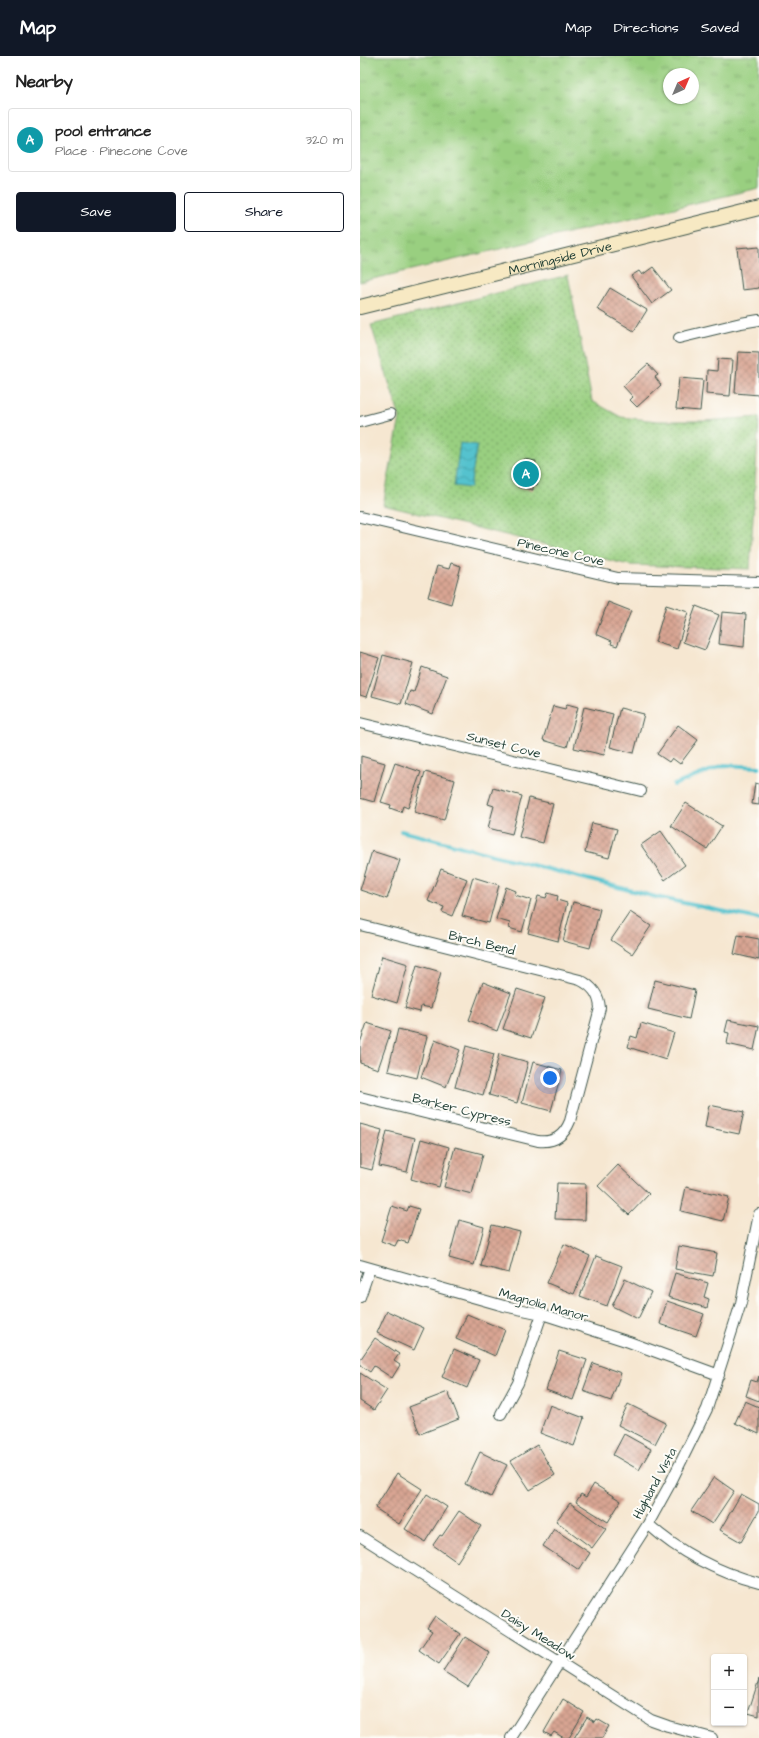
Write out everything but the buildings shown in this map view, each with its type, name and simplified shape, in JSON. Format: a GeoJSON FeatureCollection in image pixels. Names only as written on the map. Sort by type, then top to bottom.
{"type":"FeatureCollection","features":[{"type":"Feature","properties":{"kind":"street","name":"Morningside Drive"},"geometry":{"type":"LineString","coordinates":[[360,307],[759,208]]}},
{"type":"Feature","properties":{"kind":"street"},"geometry":{"type":"LineString","coordinates":[[679,338],[759,320]]}},
{"type":"Feature","properties":{"kind":"street"},"geometry":{"type":"LineString","coordinates":[[360,422],[390,414]]}},
{"type":"Feature","properties":{"kind":"street","name":"Pinecone Cove"},"geometry":{"type":"LineString","coordinates":[[360,517],[618,578],[759,582]]}},
{"type":"Feature","properties":{"kind":"street","name":"Sunset Cove"},"geometry":{"type":"LineString","coordinates":[[360,723],[641,791]]}},
{"type":"Feature","properties":{"kind":"street","name":"Birch Bend"},"geometry":{"type":"LineString","coordinates":[[360,925],[580,980],[588,984],[595,991],[600,999],[600,1008],[570,1121],[564,1133],[558,1138]]}},
{"type":"Feature","properties":{"kind":"street","name":"Barker Cypress"},"geometry":{"type":"LineString","coordinates":[[360,1097],[538,1141],[546,1142],[558,1138]]}},
{"type":"Feature","properties":{"kind":"street","name":"Highland Vista"},"geometry":{"type":"LineString","coordinates":[[511,1738],[648,1524],[707,1410],[741,1303],[759,1214]]}},
{"type":"Feature","properties":{"kind":"street","name":"Magnolia Manor"},"geometry":{"type":"LineString","coordinates":[[360,1265],[504,1306],[542,1314],[629,1342],[719,1375]]}},
{"type":"Feature","properties":{"kind":"street"},"geometry":{"type":"LineString","coordinates":[[360,1297],[370,1268]]}},
{"type":"Feature","properties":{"kind":"street"},"geometry":{"type":"LineString","coordinates":[[501,1414],[518,1383],[542,1314]]}},
{"type":"Feature","properties":{"kind":"street"},"geometry":{"type":"LineString","coordinates":[[648,1524],[663,1538],[690,1556],[717,1570],[759,1583]]}},
{"type":"Feature","properties":{"kind":"street","name":"Daisy Meadow"},"geometry":{"type":"LineString","coordinates":[[360,1536],[651,1720],[712,1738]]}},
{"type":"Feature","properties":{"kind":"green space"},"geometry":{"type":"Polygon","coordinates":[[[360,56],[759,56],[759,188],[360,282],[360,56]]]}},
{"type":"Feature","properties":{"kind":"green space"},"geometry":{"type":"Polygon","coordinates":[[[568,275],[592,401],[621,417],[658,421],[703,421],[759,417],[750,569],[629,565],[383,505],[400,418],[371,325],[568,275]]]}},
{"type":"Feature","properties":{"kind":"water"},"geometry":{"type":"Polygon","coordinates":[[[460,443],[477,445],[470,488],[454,486],[460,443]]]}},
{"type":"Feature","properties":{"kind":"waterway"},"geometry":{"type":"LineString","coordinates":[[674,785],[724,765],[759,767]]}},
{"type":"Feature","properties":{"kind":"waterway"},"geometry":{"type":"LineString","coordinates":[[401,831],[656,897],[759,919]]}},
{"type":"Feature","properties":{"kind":"place","name":"pool entrance"},"geometry":{"type":"Point","coordinates":[526,474]}}]}
